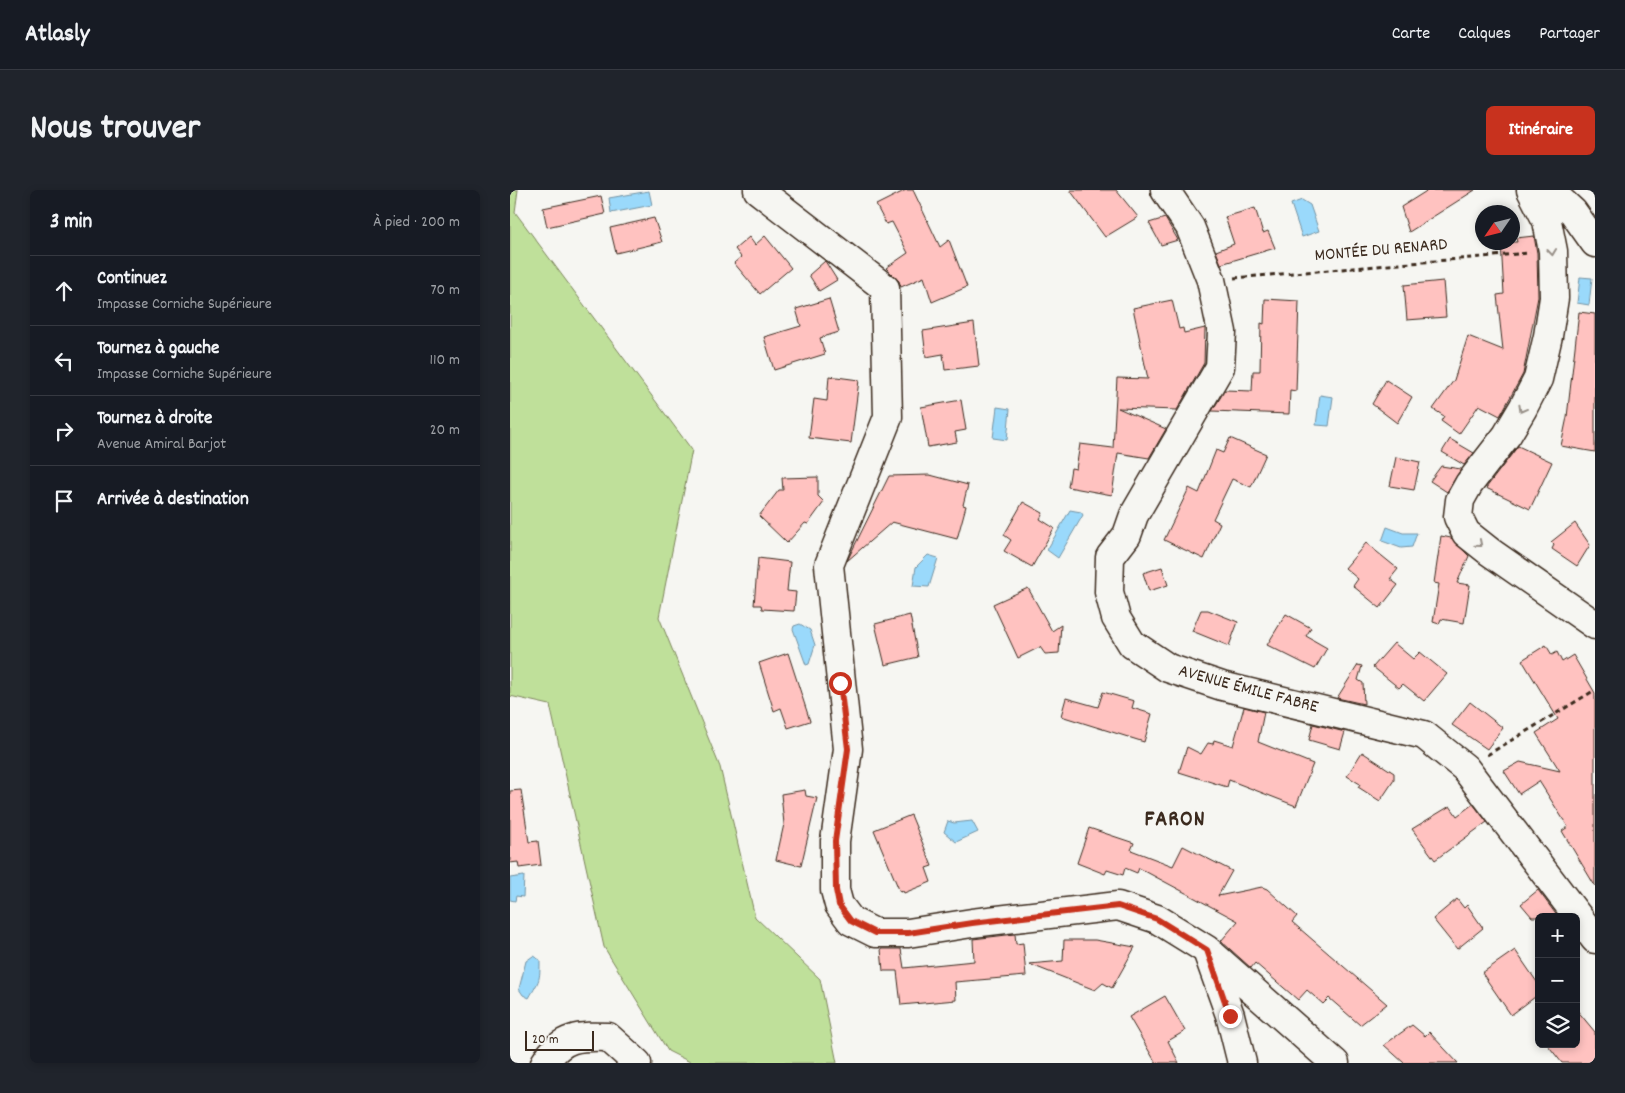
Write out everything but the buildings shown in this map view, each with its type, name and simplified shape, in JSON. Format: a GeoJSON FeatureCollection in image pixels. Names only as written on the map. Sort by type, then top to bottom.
{"type":"FeatureCollection","features":[{"type":"Feature","properties":{"kind":"street"},"geometry":{"type":"LineString","coordinates":[[758,190],[885,288],[888,417],[829,565],[848,749],[835,841],[836,890],[839,905],[851,921],[875,933],[908,933],[972,923],[1118,906],[1157,919],[1207,950],[1335,1063]]}},
{"type":"Feature","properties":{"kind":"street","name":"AVENUE ÉMILE FABRE"},"geometry":{"type":"LineString","coordinates":[[1165,190],[1190,227],[1211,280],[1222,332],[1220,367],[1134,515],[1127,535],[1110,558],[1109,592],[1116,618],[1132,644],[1168,668],[1222,686],[1424,735],[1465,768],[1595,938]]}},
{"type":"Feature","properties":{"kind":"street"},"geometry":{"type":"LineString","coordinates":[[1530,190],[1547,221],[1553,251],[1554,298],[1548,336],[1538,379],[1507,435],[1469,484],[1460,500],[1458,517],[1466,533],[1490,552],[1595,625]]}},
{"type":"Feature","properties":{"kind":"street"},"geometry":{"type":"LineString","coordinates":[[1549,190],[1573,212],[1595,243]]}},
{"type":"Feature","properties":{"kind":"street"},"geometry":{"type":"LineString","coordinates":[[1547,221],[1550,212],[1556,208],[1563,207],[1573,212]]}},
{"type":"Feature","properties":{"kind":"street"},"geometry":{"type":"LineString","coordinates":[[1207,950],[1230,1016],[1242,1063]]}},
{"type":"Feature","properties":{"kind":"street"},"geometry":{"type":"LineString","coordinates":[[545,1063],[562,1044],[578,1036],[608,1037],[637,1063]]}},
{"type":"Feature","properties":{"kind":"path","name":"MONTÉE DU RENARD"},"geometry":{"type":"LineString","coordinates":[[1211,280],[1553,251]]}},
{"type":"Feature","properties":{"kind":"path"},"geometry":{"type":"LineString","coordinates":[[1479,760],[1595,690]]}},
{"type":"Feature","properties":{"kind":"green space"},"geometry":{"type":"Polygon","coordinates":[[[510,190],[518,190],[515,212],[692,450],[659,617],[720,767],[755,917],[820,979],[837,1063],[692,1063],[668,1051],[604,947],[550,705],[510,696],[510,190]]]}},
{"type":"Feature","properties":{"kind":"water"},"geometry":{"type":"Polygon","coordinates":[[[649,191],[652,205],[611,213],[609,198],[649,191]]]}},
{"type":"Feature","properties":{"kind":"water"},"geometry":{"type":"Polygon","coordinates":[[[1302,200],[1310,205],[1319,231],[1302,237],[1291,204],[1302,200]]]}},
{"type":"Feature","properties":{"kind":"water"},"geometry":{"type":"Polygon","coordinates":[[[1580,277],[1592,278],[1589,305],[1577,303],[1580,277]]]}},
{"type":"Feature","properties":{"kind":"water"},"geometry":{"type":"Polygon","coordinates":[[[1320,395],[1333,397],[1329,426],[1316,425],[1320,395]]]}},
{"type":"Feature","properties":{"kind":"water"},"geometry":{"type":"Polygon","coordinates":[[[997,407],[1010,409],[1007,440],[993,438],[997,407]]]}},
{"type":"Feature","properties":{"kind":"water"},"geometry":{"type":"Polygon","coordinates":[[[1070,510],[1081,512],[1083,515],[1058,558],[1047,550],[1070,510]]]}},
{"type":"Feature","properties":{"kind":"water"},"geometry":{"type":"Polygon","coordinates":[[[1387,527],[1403,533],[1417,533],[1412,547],[1401,548],[1382,541],[1387,527]]]}},
{"type":"Feature","properties":{"kind":"water"},"geometry":{"type":"Polygon","coordinates":[[[928,555],[938,558],[929,587],[913,586],[916,567],[928,555]]]}},
{"type":"Feature","properties":{"kind":"water"},"geometry":{"type":"Polygon","coordinates":[[[800,624],[810,630],[815,645],[809,664],[806,665],[793,629],[794,626],[800,624]]]}},
{"type":"Feature","properties":{"kind":"water"},"geometry":{"type":"Polygon","coordinates":[[[948,821],[954,823],[972,821],[978,832],[956,842],[944,832],[948,821]]]}},
{"type":"Feature","properties":{"kind":"water"},"geometry":{"type":"Polygon","coordinates":[[[524,876],[523,897],[516,896],[515,901],[510,900],[510,878],[524,876]]]}},
{"type":"Feature","properties":{"kind":"water"},"geometry":{"type":"Polygon","coordinates":[[[533,956],[540,960],[540,972],[539,980],[529,998],[523,995],[519,989],[526,961],[533,956]]]}},
{"type":"Feature","properties":{"kind":"district","name":"FARON"},"geometry":{"type":"Point","coordinates":[1175,820]}},
{"type":"Feature","properties":{"kind":"route"},"geometry":{"type":"LineString","coordinates":[[840,683],[848,749],[835,841],[836,890],[839,905],[851,921],[875,933],[908,933],[1026,916],[1118,906],[1157,919],[1207,950],[1230,1016]]}}]}
